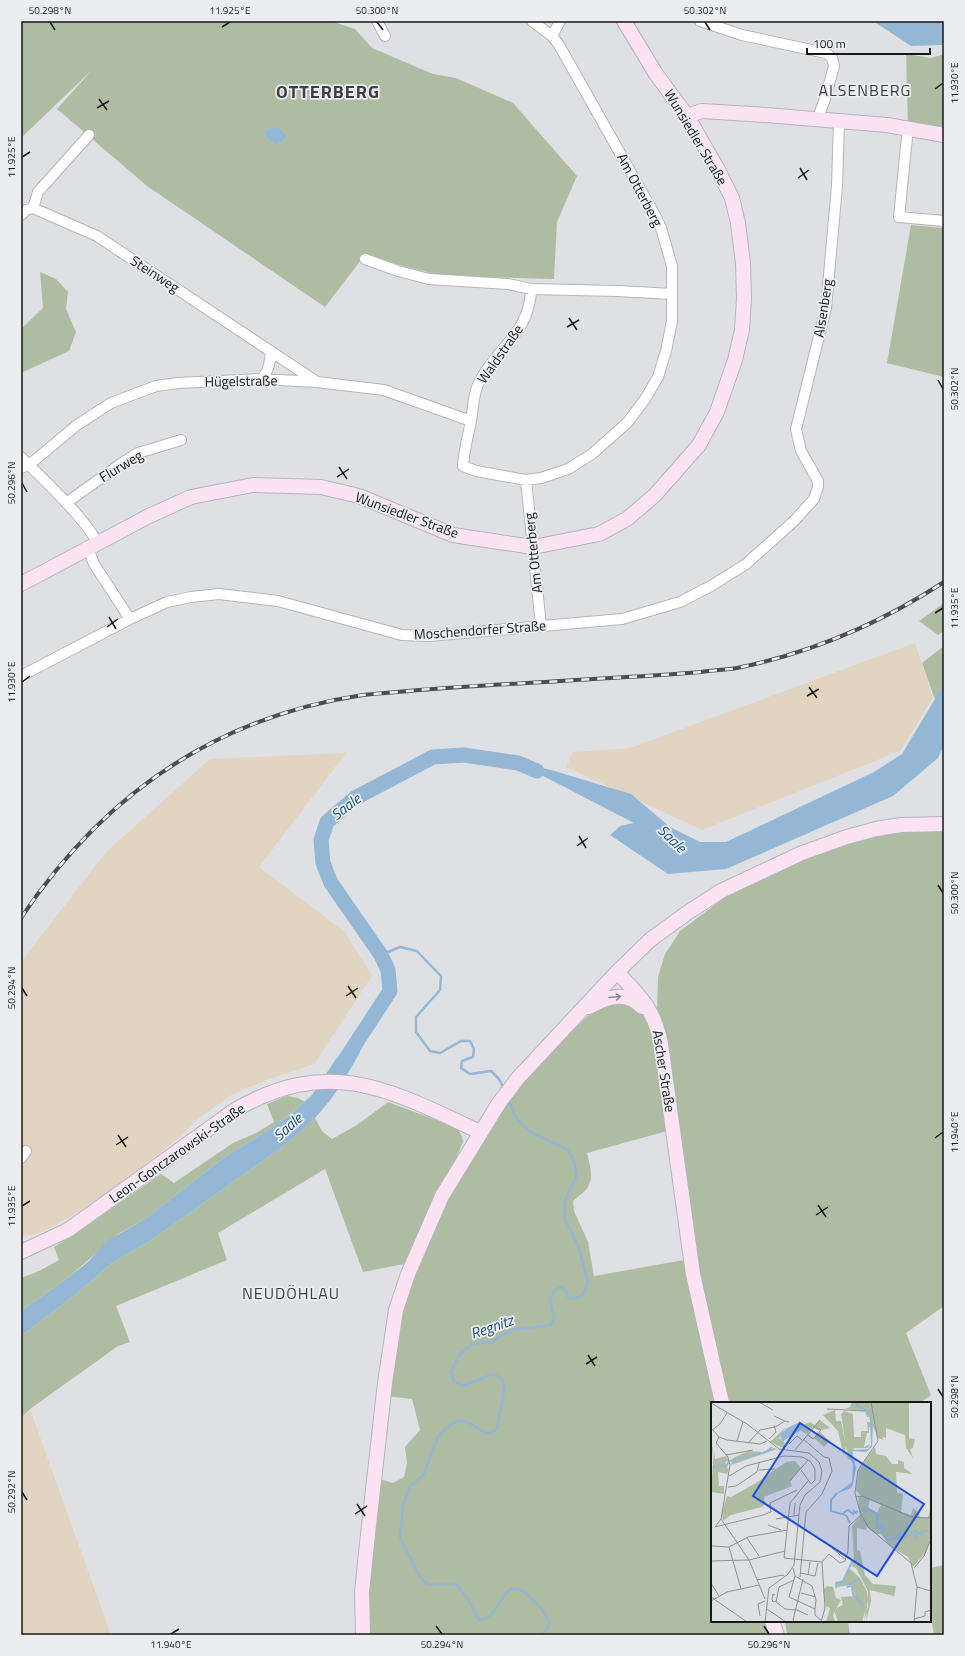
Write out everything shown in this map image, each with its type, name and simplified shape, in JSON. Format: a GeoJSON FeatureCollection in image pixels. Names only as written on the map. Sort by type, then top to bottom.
{"type":"FeatureCollection","features":[{"type":"Feature","properties":{"kind":"street"},"geometry":{"type":"LineString","coordinates":[[376,21],[385,36]]}},
{"type":"Feature","properties":{"kind":"street","name":"Am Otterberg"},"geometry":{"type":"LineString","coordinates":[[463,466],[476,471],[526,480],[541,478],[568,469],[592,454],[628,422],[646,399],[658,376],[666,351],[672,321],[672,266],[661,228],[656,217],[559,45],[552,36],[532,21]]}},
{"type":"Feature","properties":{"kind":"street"},"geometry":{"type":"LineString","coordinates":[[552,36],[560,21]]}},
{"type":"Feature","properties":{"kind":"street","name":"Wunsiedler Straße"},"geometry":{"type":"LineString","coordinates":[[21,584],[149,516],[191,497],[253,485],[322,487],[360,496],[453,535],[533,547],[599,534],[627,519],[655,495],[699,445],[717,412],[735,360],[742,330],[744,263],[738,223],[732,198],[718,168],[687,116],[656,74],[624,21]]}},
{"type":"Feature","properties":{"kind":"street"},"geometry":{"type":"LineString","coordinates":[[700,21],[742,35],[826,53],[832,58],[834,66],[825,99],[817,120]]}},
{"type":"Feature","properties":{"kind":"street"},"geometry":{"type":"LineString","coordinates":[[687,116],[702,111],[908,127],[944,134]]}},
{"type":"Feature","properties":{"kind":"street","name":"Alsenberg"},"geometry":{"type":"LineString","coordinates":[[818,487],[818,481],[815,474],[802,451],[796,429],[826,308],[837,186],[839,121]]}},
{"type":"Feature","properties":{"kind":"street"},"geometry":{"type":"LineString","coordinates":[[908,127],[899,217],[944,221]]}},
{"type":"Feature","properties":{"kind":"street"},"geometry":{"type":"LineString","coordinates":[[21,215],[26,210],[33,208],[38,192],[89,135]]}},
{"type":"Feature","properties":{"kind":"street","name":"Steinweg"},"geometry":{"type":"LineString","coordinates":[[33,208],[97,236],[317,382]]}},
{"type":"Feature","properties":{"kind":"street"},"geometry":{"type":"LineString","coordinates":[[365,259],[398,271],[429,279],[508,284],[531,289],[672,294]]}},
{"type":"Feature","properties":{"kind":"street","name":"Waldstraße"},"geometry":{"type":"LineString","coordinates":[[463,466],[464,448],[471,421],[477,387],[489,366],[519,329],[526,317],[530,303],[531,289]]}},
{"type":"Feature","properties":{"kind":"street"},"geometry":{"type":"LineString","coordinates":[[261,379],[265,375],[268,368],[271,351]]}},
{"type":"Feature","properties":{"kind":"street","name":"Hügelstraße"},"geometry":{"type":"LineString","coordinates":[[25,466],[77,425],[111,403],[156,386],[178,383],[261,379],[317,382],[384,390],[471,421]]}},
{"type":"Feature","properties":{"kind":"street","name":"Flurweg"},"geometry":{"type":"LineString","coordinates":[[66,503],[122,463],[138,454],[181,440]]}},
{"type":"Feature","properties":{"kind":"street"},"geometry":{"type":"LineString","coordinates":[[21,457],[25,466],[66,503],[94,536],[94,564],[130,619]]}},
{"type":"Feature","properties":{"kind":"street","name":"Am Otterberg"},"geometry":{"type":"LineString","coordinates":[[526,480],[541,626]]}},
{"type":"Feature","properties":{"kind":"street","name":"Moschendorfer Straße"},"geometry":{"type":"LineString","coordinates":[[21,676],[130,619],[167,602],[190,597],[219,594],[278,601],[402,635],[429,636],[622,619],[648,613],[686,599],[711,586],[746,564],[794,521],[814,499],[818,487]]}},
{"type":"Feature","properties":{"kind":"street"},"geometry":{"type":"LineString","coordinates":[[363,1635],[362,1592],[385,1383],[396,1310],[408,1274],[428,1225],[442,1196],[499,1103],[518,1078],[580,1011],[650,940],[687,913],[722,891],[795,856],[876,828],[901,825],[944,824]]}},
{"type":"Feature","properties":{"kind":"street","name":"Ascher Straße"},"geometry":{"type":"LineString","coordinates":[[617,972],[647,1006],[658,1027],[693,1274],[722,1402]]}},
{"type":"Feature","properties":{"kind":"street"},"geometry":{"type":"LineString","coordinates":[[580,1011],[608,997],[620,996],[631,998],[640,1005],[658,1027]]}},
{"type":"Feature","properties":{"kind":"street","name":"Leon-Gonczarowski-Straße"},"geometry":{"type":"LineString","coordinates":[[21,1252],[56,1236],[80,1222],[235,1110],[264,1095],[297,1084],[334,1081],[364,1085],[395,1094],[480,1132]]}},
{"type":"Feature","properties":{"kind":"street","name":"Leon-Gonczarowski-Straße"},"geometry":{"type":"LineString","coordinates":[[21,1245],[39,1243]]}},
{"type":"Feature","properties":{"kind":"street"},"geometry":{"type":"LineString","coordinates":[[772,1622],[777,1635]]}},
{"type":"Feature","properties":{"kind":"shaded area"},"geometry":{"type":"Polygon","coordinates":[[[915,643],[933,698],[900,751],[702,830],[566,767],[573,752],[630,748],[915,643]]]}},
{"type":"Feature","properties":{"kind":"shaded area"},"geometry":{"type":"Polygon","coordinates":[[[346,753],[259,867],[345,932],[372,976],[314,1064],[267,1080],[233,1094],[200,1117],[173,1143],[119,1184],[75,1214],[38,1234],[21,1236],[21,962],[106,852],[210,759],[346,753]]]}},
{"type":"Feature","properties":{"kind":"shaded area"},"geometry":{"type":"Polygon","coordinates":[[[30,1409],[111,1635],[21,1635],[21,1418],[30,1409]]]}},
{"type":"Feature","properties":{"kind":"green space"},"geometry":{"type":"Polygon","coordinates":[[[21,21],[331,21],[355,29],[372,48],[433,74],[456,78],[513,103],[577,176],[557,222],[554,279],[443,276],[364,256],[325,307],[147,186],[57,109],[92,70],[21,138],[21,21]]]}},
{"type":"Feature","properties":{"kind":"green space"},"geometry":{"type":"Polygon","coordinates":[[[906,54],[931,58],[944,54],[944,135],[908,127],[906,54]]]}},
{"type":"Feature","properties":{"kind":"green space"},"geometry":{"type":"Polygon","coordinates":[[[911,225],[944,228],[944,377],[887,363],[911,225]]]}},
{"type":"Feature","properties":{"kind":"green space"},"geometry":{"type":"Polygon","coordinates":[[[40,272],[56,279],[68,292],[66,309],[76,332],[69,351],[21,373],[21,329],[43,308],[40,272]]]}},
{"type":"Feature","properties":{"kind":"green space"},"geometry":{"type":"Polygon","coordinates":[[[944,603],[944,631],[938,635],[919,621],[944,603]]]}},
{"type":"Feature","properties":{"kind":"green space"},"geometry":{"type":"Polygon","coordinates":[[[944,646],[944,725],[922,663],[944,646]]]}},
{"type":"Feature","properties":{"kind":"green space"},"geometry":{"type":"Polygon","coordinates":[[[900,830],[944,831],[944,1306],[906,1333],[931,1395],[921,1402],[711,1402],[711,1622],[772,1622],[778,1635],[367,1635],[364,1592],[380,1479],[393,1483],[404,1477],[407,1463],[405,1447],[420,1430],[412,1399],[386,1396],[409,1263],[363,1272],[325,1169],[218,1233],[227,1260],[116,1306],[130,1342],[118,1346],[30,1409],[21,1418],[21,1336],[76,1294],[112,1263],[150,1241],[281,1148],[315,1118],[322,1131],[332,1139],[357,1125],[388,1102],[457,1128],[462,1136],[463,1142],[432,1213],[517,1084],[588,1016],[613,999],[637,1007],[652,1024],[657,1011],[658,977],[665,954],[680,931],[735,890],[830,849],[900,830]],[[671,1130],[587,1153],[591,1175],[589,1185],[573,1201],[574,1211],[588,1242],[594,1276],[690,1259],[671,1130]]]}},
{"type":"Feature","properties":{"kind":"green space"},"geometry":{"type":"Polygon","coordinates":[[[287,1096],[298,1098],[305,1102],[278,1124],[225,1157],[145,1219],[118,1234],[69,1277],[21,1311],[21,1278],[39,1271],[59,1260],[54,1247],[161,1174],[174,1183],[233,1143],[258,1132],[274,1122],[267,1104],[287,1096]]]}},
{"type":"Feature","properties":{"kind":"green space"},"geometry":{"type":"Polygon","coordinates":[[[944,1565],[944,1635],[934,1635],[931,1617],[931,1568],[944,1565]]]}},
{"type":"Feature","properties":{"kind":"green space"},"geometry":{"type":"Polygon","coordinates":[[[785,1622],[848,1622],[850,1635],[787,1635],[785,1622]]]}},
{"type":"Feature","properties":{"kind":"water"},"geometry":{"type":"Polygon","coordinates":[[[873,21],[944,21],[944,45],[911,46],[873,21]]]}},
{"type":"Feature","properties":{"kind":"water"},"geometry":{"type":"Polygon","coordinates":[[[270,128],[279,128],[287,136],[277,145],[266,137],[265,132],[270,128]]]}},
{"type":"Feature","properties":{"kind":"water"},"geometry":{"type":"Polygon","coordinates":[[[944,684],[944,745],[938,758],[893,796],[726,869],[668,874],[610,835],[620,826],[634,823],[518,763],[551,770],[631,794],[670,827],[700,842],[726,842],[874,772],[902,754],[944,684]]]}},
{"type":"Feature","properties":{"kind":"water"},"geometry":{"type":"Polygon","coordinates":[[[366,1040],[336,1091],[322,1110],[302,1130],[281,1148],[150,1241],[112,1263],[76,1294],[21,1336],[21,1311],[89,1261],[107,1241],[145,1219],[225,1157],[278,1124],[312,1095],[336,1059],[366,1040]]]}},
{"type":"Feature","properties":{"kind":"waterway","name":"Saale"},"geometry":{"type":"LineString","coordinates":[[341,1066],[390,991],[388,970],[381,955],[331,883],[323,863],[321,840],[327,822],[355,798],[433,757],[464,755],[518,763],[537,771]]}},
{"type":"Feature","properties":{"kind":"waterway","name":"Regnitz"},"geometry":{"type":"LineString","coordinates":[[381,955],[400,947],[417,951],[441,976],[440,990],[416,1017],[416,1032],[430,1051],[440,1053],[461,1041],[470,1041],[474,1049],[473,1057],[462,1061],[461,1068],[470,1074],[491,1071],[499,1079],[504,1089]]}},
{"type":"Feature","properties":{"kind":"waterway","name":"Regnitz"},"geometry":{"type":"LineString","coordinates":[[508,1099],[516,1118],[532,1133],[567,1149],[574,1161],[577,1175],[564,1203],[565,1219],[579,1248],[588,1283],[583,1295],[574,1299],[568,1297],[565,1289],[560,1287],[555,1290],[550,1299],[554,1318],[551,1325],[511,1330],[491,1342],[472,1344],[459,1355],[451,1372],[454,1381],[462,1386],[493,1374],[501,1378],[505,1387],[497,1429],[493,1432],[485,1433],[473,1425],[459,1420],[439,1435],[423,1475],[410,1486],[403,1505],[400,1538],[419,1575],[427,1584],[456,1584],[466,1596],[479,1620],[487,1617],[494,1611],[508,1591],[513,1588],[521,1590],[530,1597],[548,1620],[550,1625],[541,1635]]}},
{"type":"Feature","properties":{"kind":"railway"},"geometry":{"type":"LineString","coordinates":[[21,918],[53,874],[88,834],[126,799],[168,769],[212,743],[259,722],[309,706],[363,695],[462,687],[674,674],[737,668],[792,654],[845,635],[895,611],[944,582]]}},
{"type":"Feature","properties":{"kind":"district","name":"ALSENBERG"},"geometry":{"type":"Point","coordinates":[865,90]}},
{"type":"Feature","properties":{"kind":"district","name":"OTTERBERG"},"geometry":{"type":"Point","coordinates":[328,92]}},
{"type":"Feature","properties":{"kind":"district","name":"NEUDÖHLAU"},"geometry":{"type":"Point","coordinates":[291,1293]}}]}
